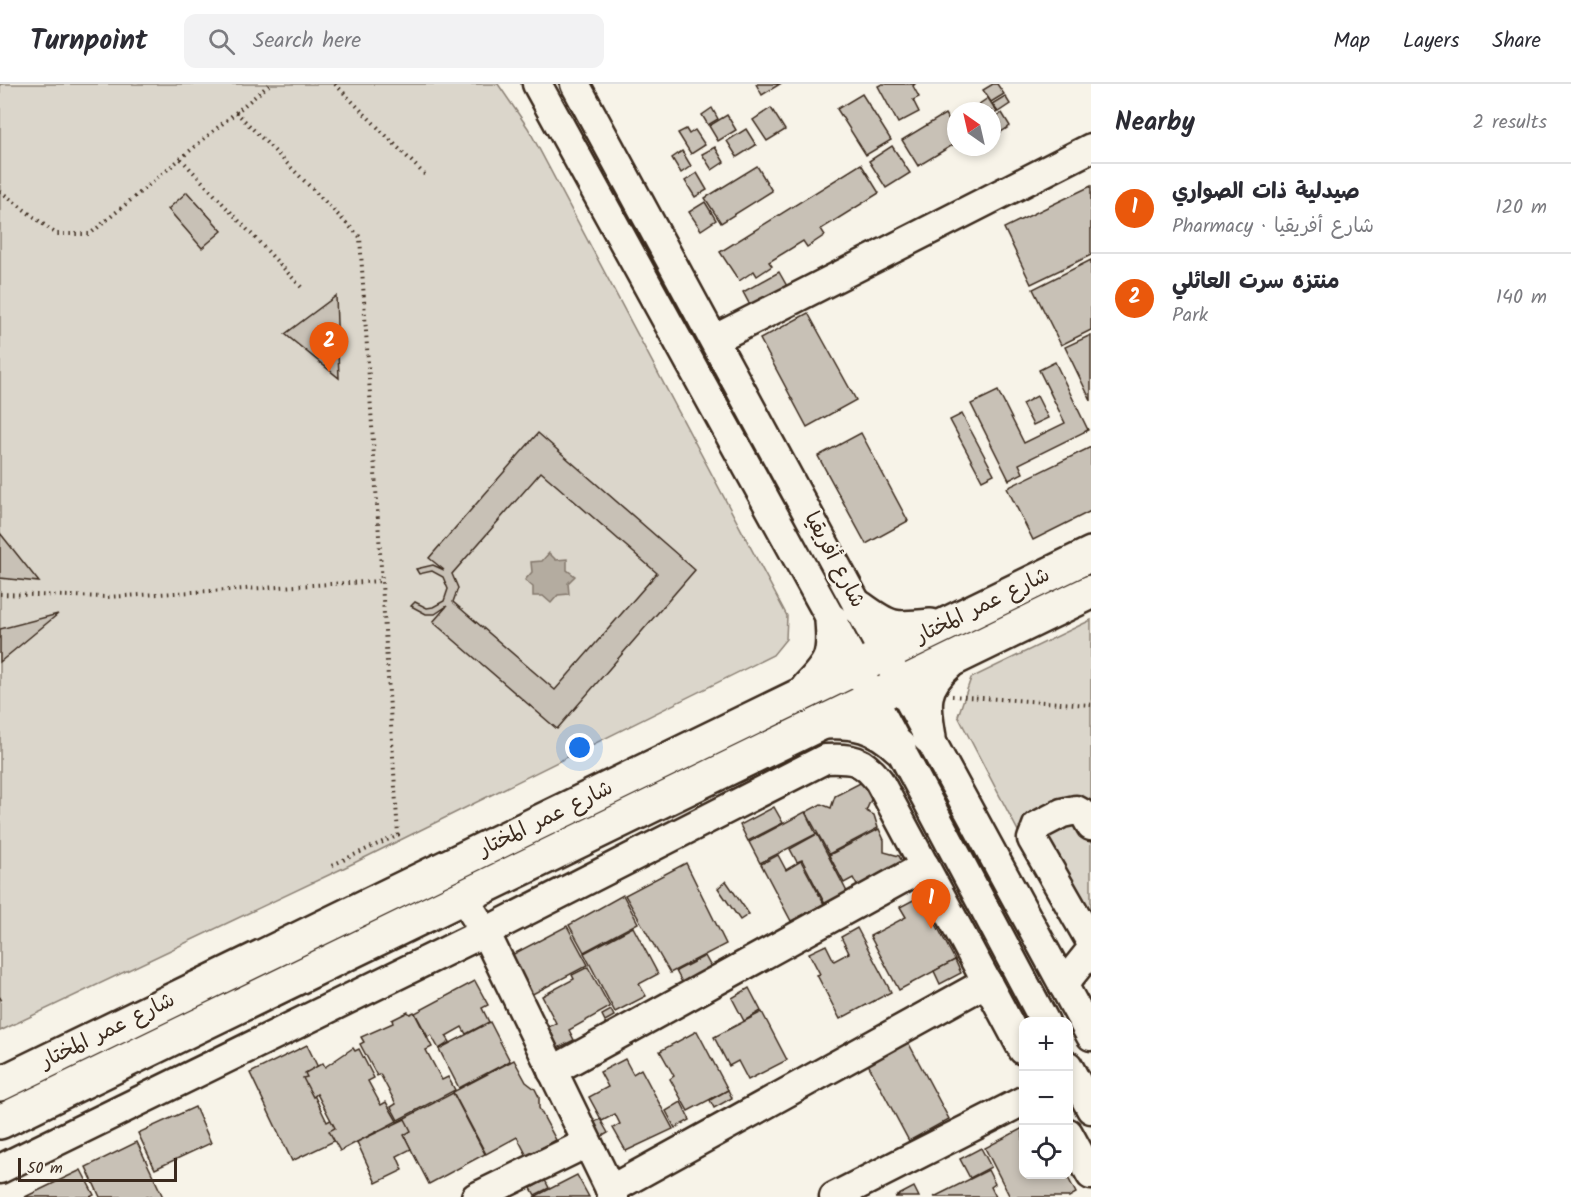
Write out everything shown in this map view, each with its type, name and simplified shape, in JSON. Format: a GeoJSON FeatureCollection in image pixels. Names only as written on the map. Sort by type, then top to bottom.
{"type":"FeatureCollection","features":[{"type":"Feature","properties":{"kind":"main road","name":"شارع عمر المختار"},"geometry":{"type":"LineString","coordinates":[[0,1084],[1091,554]]}},
{"type":"Feature","properties":{"kind":"main road"},"geometry":{"type":"LineString","coordinates":[[0,1122],[822,722],[900,692],[956,657],[1091,592]]}},
{"type":"Feature","properties":{"kind":"main road"},"geometry":{"type":"LineString","coordinates":[[787,702],[808,688],[832,659],[834,646],[846,615],[893,628],[948,623]]}},
{"type":"Feature","properties":{"kind":"main road"},"geometry":{"type":"LineString","coordinates":[[900,692],[914,742]]}},
{"type":"Feature","properties":{"kind":"main road"},"geometry":{"type":"LineString","coordinates":[[822,722],[865,723],[914,742]]}},
{"type":"Feature","properties":{"kind":"street","name":"شارع أفريقيا"},"geometry":{"type":"LineString","coordinates":[[537,84],[871,661],[900,692],[914,742],[1043,1017]]}},
{"type":"Feature","properties":{"kind":"street","name":"شارع أفريقيا"},"geometry":{"type":"LineString","coordinates":[[575,84],[715,339],[846,615]]}},
{"type":"Feature","properties":{"kind":"street"},"geometry":{"type":"LineString","coordinates":[[715,339],[1091,148]]}},
{"type":"Feature","properties":{"kind":"street","name":"شارع أفريقيا"},"geometry":{"type":"LineString","coordinates":[[914,742],[1063,985],[1091,1036]]}},
{"type":"Feature","properties":{"kind":"street"},"geometry":{"type":"LineString","coordinates":[[0,1169],[485,932],[825,759],[848,758],[867,765],[879,781],[1019,1042]]}},
{"type":"Feature","properties":{"kind":"street"},"geometry":{"type":"LineString","coordinates":[[1091,826],[1085,815],[1076,810],[1062,813],[1036,826],[1032,839],[1091,942]]}},
{"type":"Feature","properties":{"kind":"street"},"geometry":{"type":"LineString","coordinates":[[552,1071],[925,866]]}},
{"type":"Feature","properties":{"kind":"street"},"geometry":{"type":"LineString","coordinates":[[463,897],[485,932],[612,1193],[987,982]]}},
{"type":"Feature","properties":{"kind":"street"},"geometry":{"type":"LineString","coordinates":[[1063,985],[1091,950]]}},
{"type":"Feature","properties":{"kind":"street"},"geometry":{"type":"LineString","coordinates":[[1071,1071],[1091,1109]]}},
{"type":"Feature","properties":{"kind":"street"},"geometry":{"type":"LineString","coordinates":[[834,1197],[1019,1103]]}},
{"type":"Feature","properties":{"kind":"street"},"geometry":{"type":"LineString","coordinates":[[1073,1142],[1091,1174]]}},
{"type":"Feature","properties":{"kind":"street"},"geometry":{"type":"LineString","coordinates":[[476,1197],[587,1143]]}},
{"type":"Feature","properties":{"kind":"path"},"geometry":{"type":"LineString","coordinates":[[0,191],[56,234],[90,234],[270,84]]}},
{"type":"Feature","properties":{"kind":"path"},"geometry":{"type":"LineString","coordinates":[[335,84],[427,177]]}},
{"type":"Feature","properties":{"kind":"path"},"geometry":{"type":"LineString","coordinates":[[236,112],[360,237],[398,835],[330,866]]}},
{"type":"Feature","properties":{"kind":"path"},"geometry":{"type":"LineString","coordinates":[[181,159],[303,289]]}},
{"type":"Feature","properties":{"kind":"path"},"geometry":{"type":"LineString","coordinates":[[0,594],[106,597],[382,581]]}},
{"type":"Feature","properties":{"kind":"path"},"geometry":{"type":"LineString","coordinates":[[900,692],[1091,705]]}},
{"type":"Feature","properties":{"kind":"shaded area"},"geometry":{"type":"Polygon","coordinates":[[[0,84],[498,84],[528,128],[787,616],[786,639],[773,655],[354,863],[0,1031],[0,84]]]}},
{"type":"Feature","properties":{"kind":"shaded area"},"geometry":{"type":"Polygon","coordinates":[[[549,553],[556,560],[567,559],[567,570],[575,576],[568,583],[569,594],[558,595],[551,603],[543,596],[533,596],[533,587],[525,580],[532,572],[531,562],[542,561],[549,553]]]}},
{"type":"Feature","properties":{"kind":"shaded area"},"geometry":{"type":"Polygon","coordinates":[[[1091,620],[1091,971],[958,716],[971,678],[1091,620]]]}},
{"type":"Feature","properties":{"kind":"building"},"geometry":{"type":"Polygon","coordinates":[[[756,84],[780,84],[762,95],[756,84]]]}},
{"type":"Feature","properties":{"kind":"building"},"geometry":{"type":"Polygon","coordinates":[[[915,84],[913,86],[919,97],[913,100],[919,112],[898,123],[878,86],[915,84]]]}},
{"type":"Feature","properties":{"kind":"building"},"geometry":{"type":"Polygon","coordinates":[[[997,84],[1004,94],[991,102],[983,90],[997,84]]]}},
{"type":"Feature","properties":{"kind":"building"},"geometry":{"type":"Polygon","coordinates":[[[862,94],[891,140],[866,155],[837,109],[862,94]]]}},
{"type":"Feature","properties":{"kind":"building"},"geometry":{"type":"Polygon","coordinates":[[[1005,96],[1010,104],[1001,110],[1001,102],[995,102],[1005,96]]]}},
{"type":"Feature","properties":{"kind":"building"},"geometry":{"type":"Polygon","coordinates":[[[712,108],[718,119],[708,125],[702,115],[712,108]]]}},
{"type":"Feature","properties":{"kind":"building"},"geometry":{"type":"Polygon","coordinates":[[[771,108],[785,130],[767,141],[753,120],[771,108]]]}},
{"type":"Feature","properties":{"kind":"building"},"geometry":{"type":"Polygon","coordinates":[[[945,114],[947,117],[947,148],[918,166],[902,140],[945,114]]]}},
{"type":"Feature","properties":{"kind":"building"},"geometry":{"type":"Polygon","coordinates":[[[1001,114],[1010,126],[1001,132],[1001,114]]]}},
{"type":"Feature","properties":{"kind":"building"},"geometry":{"type":"Polygon","coordinates":[[[727,115],[736,130],[718,141],[709,126],[727,115]]]}},
{"type":"Feature","properties":{"kind":"building"},"geometry":{"type":"Polygon","coordinates":[[[686,129],[689,134],[695,130],[705,145],[691,154],[678,133],[686,129]]]}},
{"type":"Feature","properties":{"kind":"building"},"geometry":{"type":"Polygon","coordinates":[[[746,129],[756,145],[737,157],[727,141],[746,129]]]}},
{"type":"Feature","properties":{"kind":"building"},"geometry":{"type":"Polygon","coordinates":[[[892,146],[910,173],[886,188],[869,161],[892,146]]]}},
{"type":"Feature","properties":{"kind":"building"},"geometry":{"type":"Polygon","coordinates":[[[715,147],[724,162],[712,170],[702,154],[715,147]]]}},
{"type":"Feature","properties":{"kind":"building"},"geometry":{"type":"Polygon","coordinates":[[[682,151],[691,166],[681,173],[672,158],[682,151]]]}},
{"type":"Feature","properties":{"kind":"building"},"geometry":{"type":"Polygon","coordinates":[[[861,164],[879,193],[821,229],[825,235],[807,247],[803,241],[769,262],[772,266],[757,276],[754,271],[739,281],[720,252],[861,164]]]}},
{"type":"Feature","properties":{"kind":"building"},"geometry":{"type":"Polygon","coordinates":[[[757,166],[772,191],[721,223],[705,198],[757,166]]]}},
{"type":"Feature","properties":{"kind":"building"},"geometry":{"type":"Polygon","coordinates":[[[697,173],[707,190],[695,197],[685,181],[697,173]]]}},
{"type":"Feature","properties":{"kind":"building"},"geometry":{"type":"Polygon","coordinates":[[[1091,186],[1091,255],[1031,284],[1004,228],[1091,186]]]}},
{"type":"Feature","properties":{"kind":"building"},"geometry":{"type":"Polygon","coordinates":[[[187,192],[222,231],[202,248],[168,209],[187,192]]]}},
{"type":"Feature","properties":{"kind":"building"},"geometry":{"type":"Polygon","coordinates":[[[705,202],[716,220],[701,230],[689,212],[705,202]]]}},
{"type":"Feature","properties":{"kind":"building"},"geometry":{"type":"Polygon","coordinates":[[[1091,260],[1091,330],[1061,345],[1033,289],[1091,260]]]}},
{"type":"Feature","properties":{"kind":"building"},"geometry":{"type":"Polygon","coordinates":[[[779,272],[788,288],[751,307],[743,292],[779,272]]]}},
{"type":"Feature","properties":{"kind":"building"},"geometry":{"type":"Polygon","coordinates":[[[336,296],[339,378],[285,334],[336,296]]]}},
{"type":"Feature","properties":{"kind":"building"},"geometry":{"type":"Polygon","coordinates":[[[808,313],[856,400],[807,427],[760,339],[808,313]]]}},
{"type":"Feature","properties":{"kind":"building"},"geometry":{"type":"Polygon","coordinates":[[[1091,335],[1091,401],[1065,347],[1091,335]]]}},
{"type":"Feature","properties":{"kind":"building"},"geometry":{"type":"Polygon","coordinates":[[[1055,362],[1088,430],[1019,464],[1023,473],[1009,480],[971,404],[998,391],[1024,443],[1065,423],[1039,370],[1055,362]]]}},
{"type":"Feature","properties":{"kind":"building"},"geometry":{"type":"Polygon","coordinates":[[[1037,396],[1048,418],[1033,425],[1022,404],[1037,396]]]}},
{"type":"Feature","properties":{"kind":"building"},"geometry":{"type":"Polygon","coordinates":[[[962,414],[994,474],[982,480],[950,420],[962,414]]]}},
{"type":"Feature","properties":{"kind":"building"},"geometry":{"type":"Polygon","coordinates":[[[538,433],[695,570],[557,729],[433,622],[447,606],[435,614],[426,614],[411,606],[415,602],[427,608],[444,601],[448,589],[443,577],[432,571],[419,574],[416,569],[433,565],[444,570],[429,558],[538,433]],[[541,472],[452,574],[458,588],[453,602],[555,690],[657,573],[541,472]]]}},
{"type":"Feature","properties":{"kind":"building"},"geometry":{"type":"Polygon","coordinates":[[[861,433],[908,521],[866,544],[818,456],[861,433]]]}},
{"type":"Feature","properties":{"kind":"building"},"geometry":{"type":"Polygon","coordinates":[[[1091,447],[1091,511],[1033,540],[1007,488],[1091,447]]]}},
{"type":"Feature","properties":{"kind":"building"},"geometry":{"type":"Polygon","coordinates":[[[0,533],[39,582],[0,578],[0,533]]]}},
{"type":"Feature","properties":{"kind":"building"},"geometry":{"type":"Polygon","coordinates":[[[58,614],[0,662],[0,629],[58,614]]]}},
{"type":"Feature","properties":{"kind":"building"},"geometry":{"type":"Polygon","coordinates":[[[866,780],[873,795],[866,811],[874,815],[878,828],[829,854],[806,812],[821,804],[831,808],[835,796],[866,780]]]}},
{"type":"Feature","properties":{"kind":"building"},"geometry":{"type":"Polygon","coordinates":[[[774,807],[783,823],[748,841],[740,825],[774,807]]]}},
{"type":"Feature","properties":{"kind":"building"},"geometry":{"type":"Polygon","coordinates":[[[805,812],[816,834],[760,863],[749,842],[805,812]]]}},
{"type":"Feature","properties":{"kind":"building"},"geometry":{"type":"Polygon","coordinates":[[[879,829],[884,840],[884,852],[899,856],[905,867],[860,891],[853,878],[844,883],[829,855],[879,829]]]}},
{"type":"Feature","properties":{"kind":"building"},"geometry":{"type":"Polygon","coordinates":[[[817,834],[847,892],[825,904],[802,860],[797,862],[790,849],[817,834]]]}},
{"type":"Feature","properties":{"kind":"building"},"geometry":{"type":"Polygon","coordinates":[[[778,855],[786,870],[801,861],[824,904],[791,921],[761,864],[778,855]]]}},
{"type":"Feature","properties":{"kind":"building"},"geometry":{"type":"Polygon","coordinates":[[[686,863],[726,944],[670,973],[625,895],[686,863]]]}},
{"type":"Feature","properties":{"kind":"building"},"geometry":{"type":"Polygon","coordinates":[[[726,881],[749,914],[740,920],[718,888],[726,881]]]}},
{"type":"Feature","properties":{"kind":"building"},"geometry":{"type":"Polygon","coordinates":[[[623,895],[638,923],[584,952],[569,925],[623,895]]]}},
{"type":"Feature","properties":{"kind":"building"},"geometry":{"type":"Polygon","coordinates":[[[921,896],[955,960],[899,990],[870,936],[906,917],[900,907],[921,896]]]}},
{"type":"Feature","properties":{"kind":"building"},"geometry":{"type":"Polygon","coordinates":[[[567,926],[588,965],[525,998],[504,959],[567,926]]]}},
{"type":"Feature","properties":{"kind":"building"},"geometry":{"type":"Polygon","coordinates":[[[633,927],[658,974],[639,984],[646,996],[615,1012],[584,953],[633,927]]]}},
{"type":"Feature","properties":{"kind":"building"},"geometry":{"type":"Polygon","coordinates":[[[857,928],[891,992],[840,1019],[817,975],[820,974],[809,953],[826,945],[834,961],[849,953],[841,937],[857,928]]]}},
{"type":"Feature","properties":{"kind":"building"},"geometry":{"type":"Polygon","coordinates":[[[705,956],[712,969],[683,984],[676,971],[705,956]]]}},
{"type":"Feature","properties":{"kind":"building"},"geometry":{"type":"Polygon","coordinates":[[[955,960],[961,973],[940,984],[934,971],[955,960]]]}},
{"type":"Feature","properties":{"kind":"building"},"geometry":{"type":"Polygon","coordinates":[[[588,967],[610,1007],[569,1030],[574,1040],[558,1048],[547,1028],[556,1023],[542,996],[574,979],[572,975],[588,967]]]}},
{"type":"Feature","properties":{"kind":"building"},"geometry":{"type":"Polygon","coordinates":[[[475,981],[488,1005],[482,1008],[489,1022],[466,1034],[462,1027],[446,1036],[450,1042],[439,1049],[431,1035],[428,1037],[415,1013],[475,981]]]}},
{"type":"Feature","properties":{"kind":"building"},"geometry":{"type":"Polygon","coordinates":[[[749,988],[761,1011],[744,1021],[732,998],[749,988]]]}},
{"type":"Feature","properties":{"kind":"building"},"geometry":{"type":"Polygon","coordinates":[[[611,1010],[614,1016],[605,1021],[602,1015],[611,1010]]]}},
{"type":"Feature","properties":{"kind":"building"},"geometry":{"type":"Polygon","coordinates":[[[408,1012],[410,1014],[414,1012],[432,1047],[426,1050],[442,1080],[448,1077],[455,1090],[398,1120],[391,1107],[396,1104],[380,1074],[377,1076],[360,1044],[364,1042],[361,1037],[393,1023],[392,1020],[408,1012]]]}},
{"type":"Feature","properties":{"kind":"building"},"geometry":{"type":"Polygon","coordinates":[[[762,1012],[787,1060],[748,1080],[738,1061],[729,1066],[714,1037],[762,1012]]]}},
{"type":"Feature","properties":{"kind":"building"},"geometry":{"type":"Polygon","coordinates":[[[490,1022],[510,1061],[459,1088],[439,1049],[490,1022]]]}},
{"type":"Feature","properties":{"kind":"building"},"geometry":{"type":"Polygon","coordinates":[[[697,1031],[728,1090],[688,1111],[670,1079],[674,1076],[660,1051],[697,1031]]]}},
{"type":"Feature","properties":{"kind":"building"},"geometry":{"type":"Polygon","coordinates":[[[908,1042],[949,1119],[909,1141],[868,1064],[908,1042]]]}},
{"type":"Feature","properties":{"kind":"building"},"geometry":{"type":"Polygon","coordinates":[[[307,1045],[328,1088],[314,1095],[327,1122],[340,1115],[349,1134],[292,1161],[250,1073],[307,1045]]]}},
{"type":"Feature","properties":{"kind":"building"},"geometry":{"type":"Polygon","coordinates":[[[353,1048],[355,1051],[359,1049],[374,1078],[368,1081],[381,1105],[386,1102],[397,1121],[340,1151],[329,1131],[335,1128],[317,1094],[313,1097],[303,1078],[307,1077],[305,1073],[323,1063],[325,1067],[353,1048]]]}},
{"type":"Feature","properties":{"kind":"building"},"geometry":{"type":"Polygon","coordinates":[[[625,1059],[633,1074],[641,1069],[673,1129],[626,1151],[613,1128],[620,1124],[615,1114],[602,1121],[589,1097],[608,1087],[600,1072],[625,1059]]]}},
{"type":"Feature","properties":{"kind":"building"},"geometry":{"type":"Polygon","coordinates":[[[514,1060],[526,1082],[535,1089],[539,1097],[539,1108],[556,1140],[527,1156],[517,1137],[486,1154],[453,1092],[514,1060]]]}},
{"type":"Feature","properties":{"kind":"building"},"geometry":{"type":"Polygon","coordinates":[[[728,1090],[732,1098],[714,1108],[710,1100],[728,1090]]]}},
{"type":"Feature","properties":{"kind":"building"},"geometry":{"type":"Polygon","coordinates":[[[453,1093],[485,1154],[429,1184],[397,1122],[453,1093]]]}},
{"type":"Feature","properties":{"kind":"building"},"geometry":{"type":"Polygon","coordinates":[[[681,1102],[690,1120],[675,1128],[666,1111],[681,1102]]]}},
{"type":"Feature","properties":{"kind":"building"},"geometry":{"type":"Polygon","coordinates":[[[195,1107],[211,1143],[155,1169],[138,1133],[195,1107]]]}},
{"type":"Feature","properties":{"kind":"building"},"geometry":{"type":"Polygon","coordinates":[[[405,1119],[411,1131],[404,1135],[411,1149],[397,1156],[403,1170],[376,1183],[357,1142],[405,1119]]]}},
{"type":"Feature","properties":{"kind":"building"},"geometry":{"type":"Polygon","coordinates":[[[600,1119],[608,1133],[601,1137],[593,1123],[600,1119]]]}},
{"type":"Feature","properties":{"kind":"building"},"geometry":{"type":"Polygon","coordinates":[[[1019,1130],[1019,1179],[1069,1179],[1076,1193],[1069,1197],[1010,1197],[985,1148],[1019,1130]]]}},
{"type":"Feature","properties":{"kind":"building"},"geometry":{"type":"Polygon","coordinates":[[[137,1142],[163,1197],[100,1197],[86,1167],[137,1142]]]}},
{"type":"Feature","properties":{"kind":"building"},"geometry":{"type":"Polygon","coordinates":[[[981,1148],[991,1167],[970,1178],[960,1159],[981,1148]]]}},
{"type":"Feature","properties":{"kind":"building"},"geometry":{"type":"Polygon","coordinates":[[[81,1170],[94,1195],[90,1197],[25,1197],[81,1170]]]}},
{"type":"Feature","properties":{"kind":"building"},"geometry":{"type":"Polygon","coordinates":[[[988,1170],[995,1184],[991,1187],[996,1197],[934,1197],[988,1170]]]}},
{"type":"Feature","properties":{"kind":"building"},"geometry":{"type":"Polygon","coordinates":[[[577,1175],[589,1197],[534,1197],[577,1175]]]}},
{"type":"Feature","properties":{"kind":"building"},"geometry":{"type":"Polygon","coordinates":[[[545,1180],[549,1188],[535,1195],[531,1188],[545,1180]]]}},
{"type":"Feature","properties":{"kind":"building"},"geometry":{"type":"Polygon","coordinates":[[[914,1187],[919,1197],[895,1197],[914,1187]]]}},
{"type":"Feature","properties":{"kind":"place","name":"منتزه سرت العائلي"},"geometry":{"type":"Point","coordinates":[329,372]}},
{"type":"Feature","properties":{"kind":"place","name":"صيدلية ذات الصواري"},"geometry":{"type":"Point","coordinates":[931,929]}}]}
